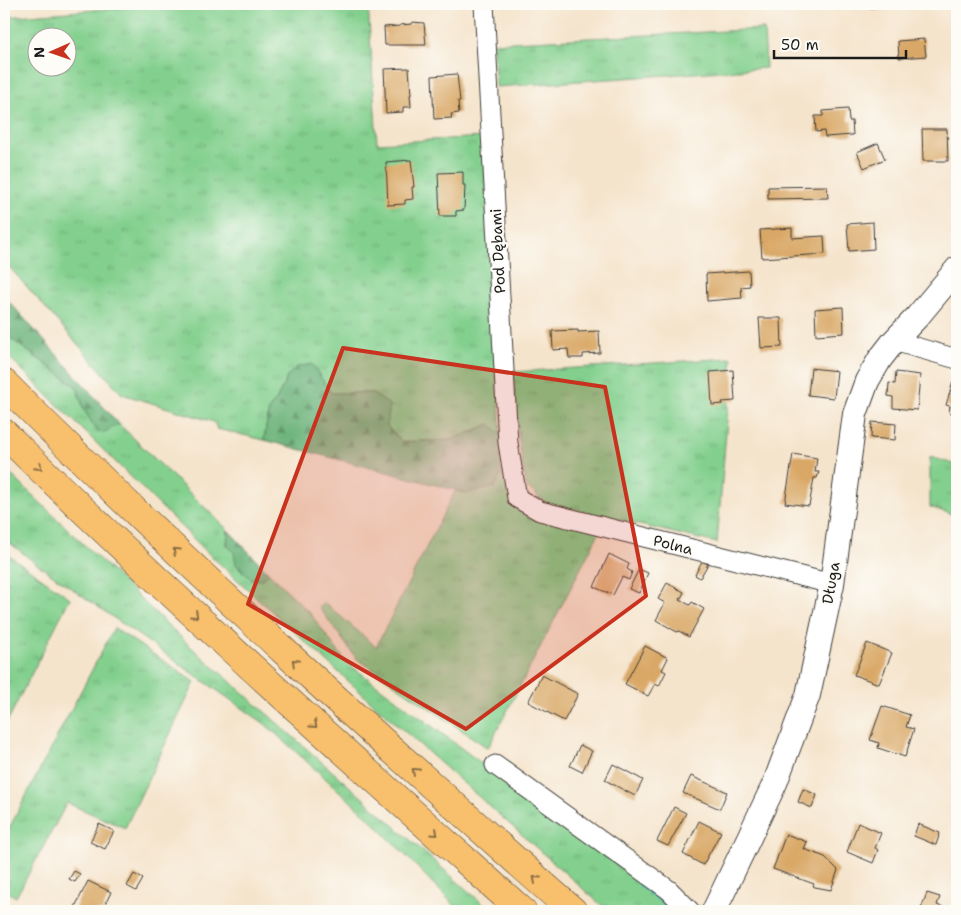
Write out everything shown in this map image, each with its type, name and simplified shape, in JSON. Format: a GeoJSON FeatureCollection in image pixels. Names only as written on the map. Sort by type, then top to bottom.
{"type":"FeatureCollection","features":[{"type":"Feature","properties":{"kind":"highway"},"geometry":{"type":"LineString","coordinates":[[4,383],[89,468],[292,659],[573,911]]}},
{"type":"Feature","properties":{"kind":"highway"},"geometry":{"type":"LineString","coordinates":[[4,433],[72,500],[221,639],[522,911]]}},
{"type":"Feature","properties":{"kind":"street","name":"Pod Dębami"},"geometry":{"type":"LineString","coordinates":[[484,4],[508,443],[517,498]]}},
{"type":"Feature","properties":{"kind":"street","name":"Długa"},"geometry":{"type":"LineString","coordinates":[[714,911],[775,783],[808,695],[832,584],[855,414],[867,381],[880,359],[894,341],[917,318],[957,269]]}},
{"type":"Feature","properties":{"kind":"street"},"geometry":{"type":"LineString","coordinates":[[894,341],[957,359]]}},
{"type":"Feature","properties":{"kind":"street","name":"Polna"},"geometry":{"type":"LineString","coordinates":[[517,498],[540,512],[832,584]]}},
{"type":"Feature","properties":{"kind":"street"},"geometry":{"type":"LineString","coordinates":[[495,765],[669,890],[690,911]]}},
{"type":"Feature","properties":{"kind":"highlighted area"},"geometry":{"type":"Polygon","coordinates":[[[343,348],[605,387],[646,596],[466,729],[248,604],[343,348]]]}},
{"type":"Feature","properties":{"kind":"green space"},"geometry":{"type":"Polygon","coordinates":[[[171,4],[368,4],[377,143],[484,137],[501,434],[489,424],[451,440],[402,442],[387,426],[372,393],[331,393],[288,375],[277,399],[269,409],[264,440],[217,429],[214,422],[122,394],[4,261],[4,17],[171,4]]]}},
{"type":"Feature","properties":{"kind":"green space"},"geometry":{"type":"Polygon","coordinates":[[[764,29],[766,68],[496,87],[493,43],[764,29]]]}},
{"type":"Feature","properties":{"kind":"green space"},"geometry":{"type":"Polygon","coordinates":[[[4,296],[119,424],[103,433],[97,431],[84,410],[77,387],[10,338],[4,329],[4,296]]]}},
{"type":"Feature","properties":{"kind":"green space"},"geometry":{"type":"Polygon","coordinates":[[[4,329],[10,338],[77,387],[84,410],[103,433],[119,424],[228,530],[227,545],[261,580],[269,573],[309,612],[346,662],[679,911],[608,911],[367,698],[209,554],[4,352],[4,329]]]}},
{"type":"Feature","properties":{"kind":"green space"},"geometry":{"type":"Polygon","coordinates":[[[732,358],[717,543],[546,503],[526,486],[519,442],[513,372],[732,358]]]}},
{"type":"Feature","properties":{"kind":"green space"},"geometry":{"type":"Polygon","coordinates":[[[312,364],[331,393],[372,393],[390,405],[387,426],[402,442],[451,440],[490,424],[501,434],[502,473],[494,487],[466,493],[264,440],[269,409],[277,399],[288,375],[297,367],[312,364]]]}},
{"type":"Feature","properties":{"kind":"green space"},"geometry":{"type":"Polygon","coordinates":[[[930,457],[957,465],[957,516],[930,507],[930,457]]]}},
{"type":"Feature","properties":{"kind":"green space"},"geometry":{"type":"Polygon","coordinates":[[[4,468],[191,647],[491,911],[460,911],[367,816],[265,724],[30,559],[4,538],[4,468]]]}},
{"type":"Feature","properties":{"kind":"green space"},"geometry":{"type":"Polygon","coordinates":[[[502,473],[512,496],[600,531],[488,748],[356,658],[319,607],[325,603],[376,647],[455,491],[466,493],[494,487],[502,473]]]}},
{"type":"Feature","properties":{"kind":"green space"},"geometry":{"type":"Polygon","coordinates":[[[228,530],[269,573],[261,580],[251,579],[236,565],[234,552],[227,545],[228,530]]]}},
{"type":"Feature","properties":{"kind":"green space"},"geometry":{"type":"Polygon","coordinates":[[[4,552],[70,598],[4,728],[4,552]]]}},
{"type":"Feature","properties":{"kind":"green space"},"geometry":{"type":"Polygon","coordinates":[[[114,628],[195,682],[125,828],[67,803],[16,897],[4,890],[4,838],[114,628]]]}},
{"type":"Feature","properties":{"kind":"building"},"geometry":{"type":"Polygon","coordinates":[[[803,4],[831,4],[831,5],[804,7],[803,4]]]}},
{"type":"Feature","properties":{"kind":"building"},"geometry":{"type":"Polygon","coordinates":[[[870,4],[914,4],[914,5],[870,8],[870,4]]]}},
{"type":"Feature","properties":{"kind":"building"},"geometry":{"type":"Polygon","coordinates":[[[412,22],[424,23],[426,45],[385,45],[384,27],[412,24],[412,22]]]}},
{"type":"Feature","properties":{"kind":"building"},"geometry":{"type":"Polygon","coordinates":[[[924,39],[926,56],[899,58],[898,41],[924,39]]]}},
{"type":"Feature","properties":{"kind":"building"},"geometry":{"type":"Polygon","coordinates":[[[409,68],[411,107],[403,107],[403,112],[386,113],[384,69],[409,68]]]}},
{"type":"Feature","properties":{"kind":"building"},"geometry":{"type":"Polygon","coordinates":[[[457,74],[460,101],[458,101],[459,113],[451,114],[452,118],[434,119],[432,76],[457,74]]]}},
{"type":"Feature","properties":{"kind":"building"},"geometry":{"type":"Polygon","coordinates":[[[848,109],[849,121],[852,121],[853,135],[825,137],[824,131],[816,132],[815,116],[823,116],[823,111],[848,109]]]}},
{"type":"Feature","properties":{"kind":"building"},"geometry":{"type":"Polygon","coordinates":[[[922,129],[947,129],[948,161],[923,161],[922,129]]]}},
{"type":"Feature","properties":{"kind":"building"},"geometry":{"type":"Polygon","coordinates":[[[878,143],[885,159],[864,168],[857,152],[878,143]]]}},
{"type":"Feature","properties":{"kind":"building"},"geometry":{"type":"Polygon","coordinates":[[[411,160],[414,187],[412,187],[413,199],[405,200],[405,204],[388,205],[386,162],[411,160]]]}},
{"type":"Feature","properties":{"kind":"building"},"geometry":{"type":"Polygon","coordinates":[[[463,172],[463,185],[465,185],[464,210],[456,211],[456,216],[440,216],[438,173],[463,172]]]}},
{"type":"Feature","properties":{"kind":"building"},"geometry":{"type":"Polygon","coordinates":[[[827,186],[828,198],[768,199],[768,187],[827,186]]]}},
{"type":"Feature","properties":{"kind":"building"},"geometry":{"type":"Polygon","coordinates":[[[873,222],[874,249],[849,251],[847,224],[873,222]]]}},
{"type":"Feature","properties":{"kind":"building"},"geometry":{"type":"Polygon","coordinates":[[[792,228],[792,238],[824,236],[825,254],[762,258],[760,230],[792,228]]]}},
{"type":"Feature","properties":{"kind":"building"},"geometry":{"type":"Polygon","coordinates":[[[749,271],[750,286],[741,287],[742,298],[707,301],[706,274],[749,271]]]}},
{"type":"Feature","properties":{"kind":"building"},"geometry":{"type":"Polygon","coordinates":[[[843,307],[844,333],[816,335],[815,309],[843,307]]]}},
{"type":"Feature","properties":{"kind":"building"},"geometry":{"type":"Polygon","coordinates":[[[759,318],[781,318],[782,347],[761,348],[759,318]]]}},
{"type":"Feature","properties":{"kind":"building"},"geometry":{"type":"Polygon","coordinates":[[[578,330],[578,332],[599,331],[600,353],[583,354],[583,358],[569,358],[568,349],[553,350],[552,331],[578,330]]]}},
{"type":"Feature","properties":{"kind":"building"},"geometry":{"type":"Polygon","coordinates":[[[811,368],[837,371],[834,398],[808,395],[811,368]]]}},
{"type":"Feature","properties":{"kind":"building"},"geometry":{"type":"Polygon","coordinates":[[[733,370],[735,401],[712,405],[710,372],[733,370]]]}},
{"type":"Feature","properties":{"kind":"building"},"geometry":{"type":"Polygon","coordinates":[[[896,372],[920,375],[917,410],[893,408],[893,397],[888,396],[889,383],[895,384],[896,372]]]}},
{"type":"Feature","properties":{"kind":"building"},"geometry":{"type":"Polygon","coordinates":[[[953,382],[957,383],[957,419],[949,412],[950,406],[946,405],[953,382]]]}},
{"type":"Feature","properties":{"kind":"building"},"geometry":{"type":"Polygon","coordinates":[[[872,422],[896,424],[895,440],[871,438],[872,422]]]}},
{"type":"Feature","properties":{"kind":"building"},"geometry":{"type":"Polygon","coordinates":[[[793,454],[817,458],[815,472],[819,472],[817,478],[814,478],[809,506],[785,503],[793,454]]]}},
{"type":"Feature","properties":{"kind":"building"},"geometry":{"type":"Polygon","coordinates":[[[609,554],[629,564],[627,569],[632,572],[629,580],[622,577],[613,595],[594,587],[609,554]]]}},
{"type":"Feature","properties":{"kind":"building"},"geometry":{"type":"Polygon","coordinates":[[[702,561],[708,564],[700,578],[695,575],[702,561]]]}},
{"type":"Feature","properties":{"kind":"building"},"geometry":{"type":"Polygon","coordinates":[[[639,569],[648,573],[639,593],[629,589],[639,569]]]}},
{"type":"Feature","properties":{"kind":"building"},"geometry":{"type":"Polygon","coordinates":[[[667,583],[684,592],[680,600],[690,605],[692,602],[704,609],[689,637],[656,620],[665,603],[658,599],[667,583]]]}},
{"type":"Feature","properties":{"kind":"building"},"geometry":{"type":"Polygon","coordinates":[[[867,643],[892,653],[879,684],[854,675],[867,643]]]}},
{"type":"Feature","properties":{"kind":"building"},"geometry":{"type":"Polygon","coordinates":[[[645,646],[668,658],[662,670],[666,672],[659,686],[655,684],[648,696],[625,684],[645,646]]]}},
{"type":"Feature","properties":{"kind":"building"},"geometry":{"type":"Polygon","coordinates":[[[542,675],[578,694],[564,721],[528,702],[542,675]]]}},
{"type":"Feature","properties":{"kind":"building"},"geometry":{"type":"Polygon","coordinates":[[[882,706],[910,715],[906,727],[914,729],[905,757],[878,748],[879,743],[870,740],[882,706]]]}},
{"type":"Feature","properties":{"kind":"building"},"geometry":{"type":"Polygon","coordinates":[[[580,745],[592,751],[582,772],[570,766],[580,745]]]}},
{"type":"Feature","properties":{"kind":"building"},"geometry":{"type":"Polygon","coordinates":[[[613,764],[643,780],[635,796],[605,780],[613,764]]]}},
{"type":"Feature","properties":{"kind":"building"},"geometry":{"type":"Polygon","coordinates":[[[691,776],[727,792],[720,809],[683,793],[691,776]]]}},
{"type":"Feature","properties":{"kind":"building"},"geometry":{"type":"Polygon","coordinates":[[[803,789],[817,795],[812,808],[798,802],[803,789]]]}},
{"type":"Feature","properties":{"kind":"building"},"geometry":{"type":"Polygon","coordinates":[[[674,807],[686,813],[668,846],[657,841],[674,807]]]}},
{"type":"Feature","properties":{"kind":"building"},"geometry":{"type":"Polygon","coordinates":[[[699,821],[721,832],[703,865],[683,854],[699,821]]]}},
{"type":"Feature","properties":{"kind":"building"},"geometry":{"type":"Polygon","coordinates":[[[858,823],[881,833],[875,848],[878,850],[873,863],[847,852],[858,823]]]}},
{"type":"Feature","properties":{"kind":"building"},"geometry":{"type":"Polygon","coordinates":[[[99,824],[114,831],[105,849],[90,842],[99,824]]]}},
{"type":"Feature","properties":{"kind":"building"},"geometry":{"type":"Polygon","coordinates":[[[918,824],[940,833],[936,845],[914,836],[918,824]]]}},
{"type":"Feature","properties":{"kind":"building"},"geometry":{"type":"Polygon","coordinates":[[[786,834],[807,842],[804,849],[825,857],[838,870],[831,890],[815,887],[813,886],[814,884],[773,869],[786,834]]]}},
{"type":"Feature","properties":{"kind":"building"},"geometry":{"type":"Polygon","coordinates":[[[74,871],[80,874],[75,882],[69,879],[74,871]]]}},
{"type":"Feature","properties":{"kind":"building"},"geometry":{"type":"Polygon","coordinates":[[[134,874],[143,879],[136,891],[127,886],[134,874]]]}},
{"type":"Feature","properties":{"kind":"building"},"geometry":{"type":"Polygon","coordinates":[[[88,881],[111,892],[102,911],[82,911],[75,907],[88,881]]]}},
{"type":"Feature","properties":{"kind":"building"},"geometry":{"type":"Polygon","coordinates":[[[927,893],[940,897],[937,905],[948,909],[948,911],[920,911],[927,893]]]}},
{"type":"Feature","properties":{"kind":"waterway"},"geometry":{"type":"LineString","coordinates":[[642,885],[676,911]]}}]}
